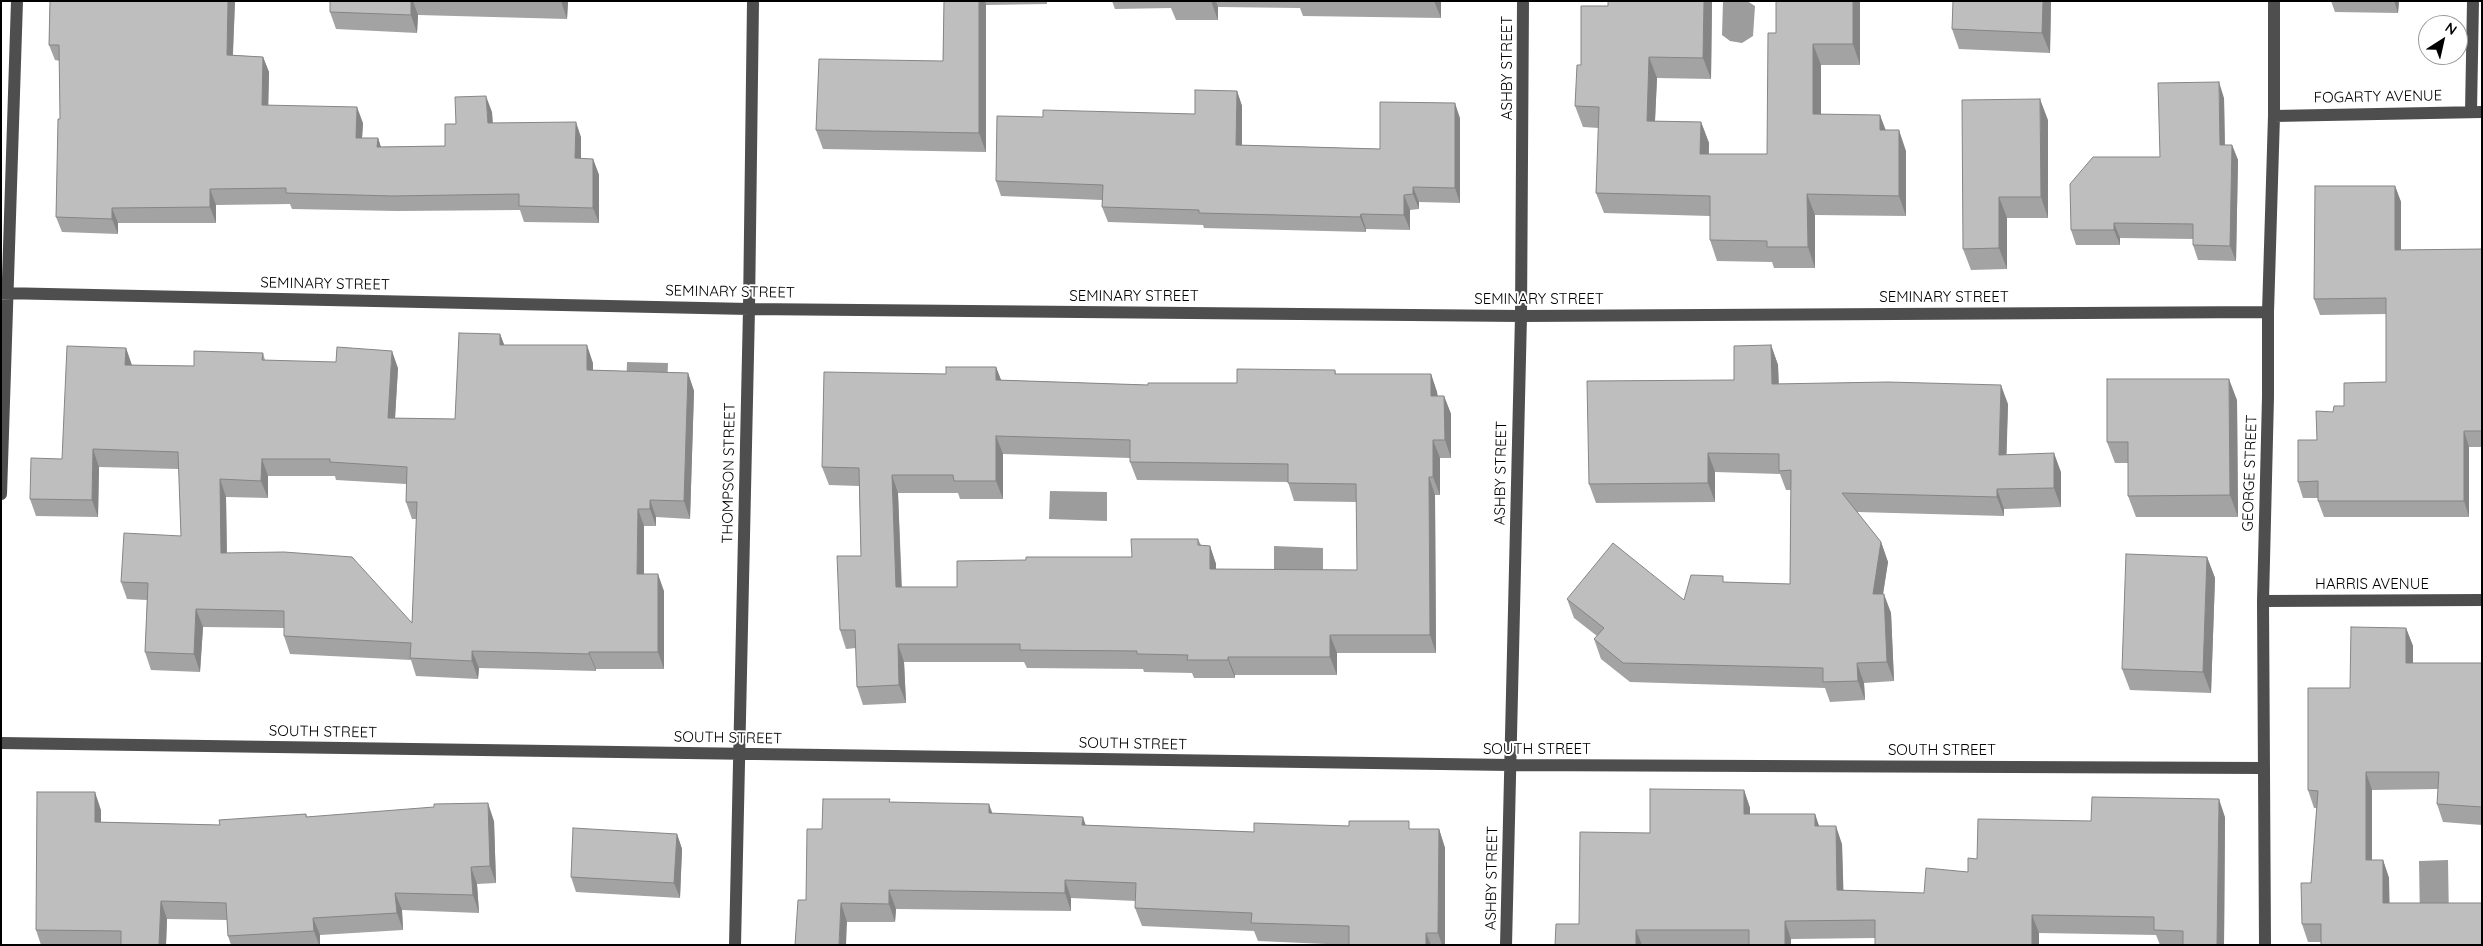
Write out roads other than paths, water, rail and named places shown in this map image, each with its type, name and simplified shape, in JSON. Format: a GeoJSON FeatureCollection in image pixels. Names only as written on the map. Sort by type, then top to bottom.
{"type":"FeatureCollection","features":[{"type":"Feature","properties":{"kind":"street"},"geometry":{"type":"LineString","coordinates":[[1,494],[4,294],[17,1]]}},
{"type":"Feature","properties":{"kind":"street","name":"THOMPSON STREET"},"geometry":{"type":"LineString","coordinates":[[735,945],[750,310],[753,1]]}},
{"type":"Feature","properties":{"kind":"street","name":"ASHBY STREET"},"geometry":{"type":"LineString","coordinates":[[1506,945],[1521,316],[1523,1]]}},
{"type":"Feature","properties":{"kind":"street","name":"GEORGE STREET"},"geometry":{"type":"LineString","coordinates":[[2265,945],[2263,602],[2268,312],[2274,116],[2274,1]]}},
{"type":"Feature","properties":{"kind":"street"},"geometry":{"type":"LineString","coordinates":[[2473,1],[2476,112]]}},
{"type":"Feature","properties":{"kind":"street","name":"FOGARTY AVENUE"},"geometry":{"type":"LineString","coordinates":[[2274,116],[2476,112]]}},
{"type":"Feature","properties":{"kind":"street","name":"SEMINARY STREET"},"geometry":{"type":"LineString","coordinates":[[4,294],[750,310],[1521,316],[2268,312]]}},
{"type":"Feature","properties":{"kind":"street","name":"HARRIS AVENUE"},"geometry":{"type":"LineString","coordinates":[[2263,602],[2482,600]]}},
{"type":"Feature","properties":{"kind":"street","name":"SOUTH STREET"},"geometry":{"type":"LineString","coordinates":[[1,743],[1510,765],[2264,768]]}}]}
